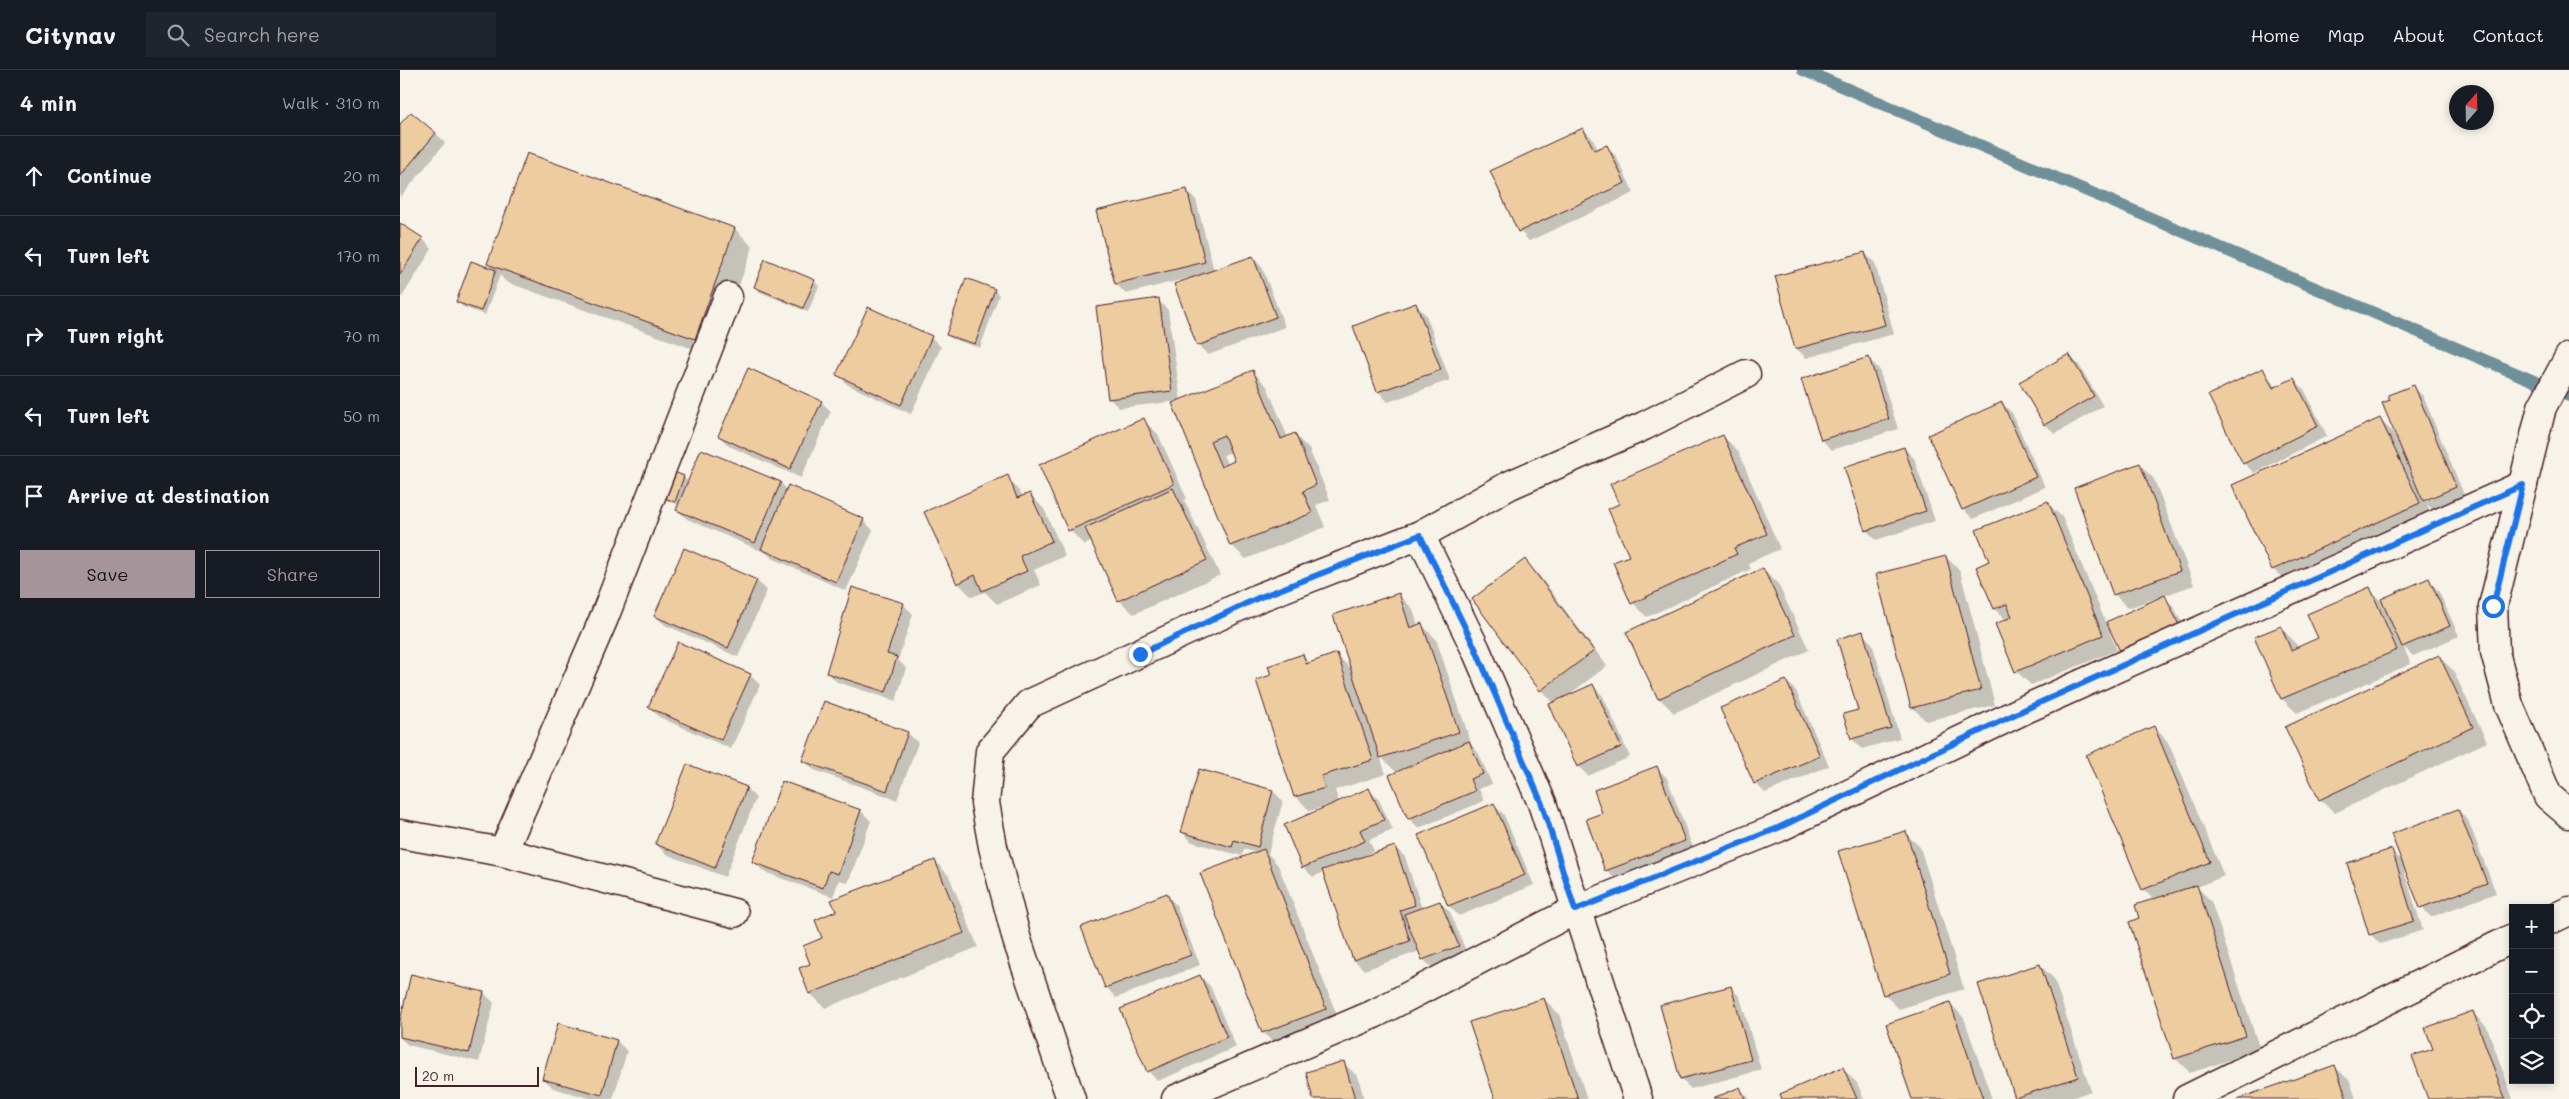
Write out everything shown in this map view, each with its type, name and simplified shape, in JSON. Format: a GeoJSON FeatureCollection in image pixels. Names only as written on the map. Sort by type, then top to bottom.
{"type":"FeatureCollection","features":[{"type":"Feature","properties":{"kind":"street"},"geometry":{"type":"LineString","coordinates":[[503,852],[604,618],[728,297]]}},
{"type":"Feature","properties":{"kind":"street"},"geometry":{"type":"LineString","coordinates":[[2569,357],[2542,407],[2493,606],[2494,652],[2509,705],[2548,796],[2569,814]]}},
{"type":"Feature","properties":{"kind":"street"},"geometry":{"type":"LineString","coordinates":[[1071,1099],[1019,949],[993,846],[985,803],[990,751],[1029,704],[1258,598],[1420,535],[1510,485],[1644,426],[1746,374]]}},
{"type":"Feature","properties":{"kind":"street"},"geometry":{"type":"LineString","coordinates":[[1176,1099],[1374,1014],[1575,910],[1778,828],[2030,707],[2523,485]]}},
{"type":"Feature","properties":{"kind":"street"},"geometry":{"type":"LineString","coordinates":[[1420,535],[1476,650],[1539,795],[1638,1099]]}},
{"type":"Feature","properties":{"kind":"street"},"geometry":{"type":"LineString","coordinates":[[400,834],[503,852],[734,913]]}},
{"type":"Feature","properties":{"kind":"street"},"geometry":{"type":"LineString","coordinates":[[2554,918],[2569,911]]}},
{"type":"Feature","properties":{"kind":"street"},"geometry":{"type":"LineString","coordinates":[[2186,1099],[2509,940]]}},
{"type":"Feature","properties":{"kind":"building"},"geometry":{"type":"Polygon","coordinates":[[[411,112],[436,133],[400,176],[400,124],[411,112]]]}},
{"type":"Feature","properties":{"kind":"building"},"geometry":{"type":"Polygon","coordinates":[[[1583,128],[1594,150],[1607,145],[1625,183],[1518,232],[1490,171],[1583,128]]]}},
{"type":"Feature","properties":{"kind":"building"},"geometry":{"type":"Polygon","coordinates":[[[527,153],[735,228],[695,339],[487,264],[527,153]]]}},
{"type":"Feature","properties":{"kind":"building"},"geometry":{"type":"Polygon","coordinates":[[[1187,189],[1205,262],[1115,284],[1096,211],[1187,189]]]}},
{"type":"Feature","properties":{"kind":"building"},"geometry":{"type":"Polygon","coordinates":[[[400,223],[423,238],[400,275],[400,223]]]}},
{"type":"Feature","properties":{"kind":"building"},"geometry":{"type":"Polygon","coordinates":[[[1865,252],[1885,325],[1795,349],[1775,276],[1865,252]]]}},
{"type":"Feature","properties":{"kind":"building"},"geometry":{"type":"Polygon","coordinates":[[[1253,256],[1276,317],[1197,346],[1174,284],[1253,256]]]}},
{"type":"Feature","properties":{"kind":"building"},"geometry":{"type":"Polygon","coordinates":[[[765,259],[815,280],[803,308],[754,287],[765,259]]]}},
{"type":"Feature","properties":{"kind":"building"},"geometry":{"type":"Polygon","coordinates":[[[471,261],[496,270],[481,311],[456,302],[471,261]]]}},
{"type":"Feature","properties":{"kind":"building"},"geometry":{"type":"Polygon","coordinates":[[[966,278],[995,289],[975,344],[946,335],[966,278]]]}},
{"type":"Feature","properties":{"kind":"building"},"geometry":{"type":"Polygon","coordinates":[[[1159,298],[1172,391],[1108,399],[1096,307],[1159,298]]]}},
{"type":"Feature","properties":{"kind":"building"},"geometry":{"type":"Polygon","coordinates":[[[1416,303],[1441,370],[1377,392],[1353,326],[1416,303]]]}},
{"type":"Feature","properties":{"kind":"building"},"geometry":{"type":"Polygon","coordinates":[[[868,307],[932,336],[901,405],[836,375],[868,307]]]}},
{"type":"Feature","properties":{"kind":"building"},"geometry":{"type":"Polygon","coordinates":[[[2069,354],[2094,396],[2044,425],[2019,382],[2069,354]]]}},
{"type":"Feature","properties":{"kind":"building"},"geometry":{"type":"Polygon","coordinates":[[[1869,357],[1889,419],[1821,440],[1801,379],[1869,357]]]}},
{"type":"Feature","properties":{"kind":"building"},"geometry":{"type":"Polygon","coordinates":[[[748,368],[822,401],[790,469],[718,436],[748,368]]]}},
{"type":"Feature","properties":{"kind":"building"},"geometry":{"type":"Polygon","coordinates":[[[2263,368],[2273,388],[2294,378],[2318,426],[2243,464],[2208,395],[2263,368]]]}},
{"type":"Feature","properties":{"kind":"building"},"geometry":{"type":"Polygon","coordinates":[[[1253,370],[1281,439],[1295,433],[1316,485],[1303,491],[1312,513],[1230,546],[1172,403],[1253,370]],[[1224,435],[1210,441],[1221,467],[1234,461],[1224,435]]]}},
{"type":"Feature","properties":{"kind":"building"},"geometry":{"type":"Polygon","coordinates":[[[2414,385],[2456,487],[2423,501],[2382,403],[2390,400],[2388,395],[2414,385]]]}},
{"type":"Feature","properties":{"kind":"building"},"geometry":{"type":"Polygon","coordinates":[[[2002,402],[2036,477],[1962,510],[1928,435],[2002,402]]]}},
{"type":"Feature","properties":{"kind":"building"},"geometry":{"type":"Polygon","coordinates":[[[1144,418],[1174,484],[1068,531],[1039,465],[1144,418]]]}},
{"type":"Feature","properties":{"kind":"building"},"geometry":{"type":"Polygon","coordinates":[[[2380,418],[2420,503],[2272,570],[2232,485],[2380,418]]]}},
{"type":"Feature","properties":{"kind":"building"},"geometry":{"type":"Polygon","coordinates":[[[1723,435],[1767,534],[1734,548],[1737,554],[1631,604],[1613,562],[1629,556],[1608,509],[1619,504],[1610,484],[1723,435]]]}},
{"type":"Feature","properties":{"kind":"building"},"geometry":{"type":"Polygon","coordinates":[[[1904,447],[1926,511],[1865,531],[1844,467],[1904,447]]]}},
{"type":"Feature","properties":{"kind":"building"},"geometry":{"type":"Polygon","coordinates":[[[701,449],[781,482],[755,543],[676,510],[701,449]]]}},
{"type":"Feature","properties":{"kind":"building"},"geometry":{"type":"Polygon","coordinates":[[[2140,463],[2180,571],[2113,595],[2074,488],[2140,463]]]}},
{"type":"Feature","properties":{"kind":"building"},"geometry":{"type":"Polygon","coordinates":[[[672,471],[684,476],[675,502],[662,497],[672,471]]]}},
{"type":"Feature","properties":{"kind":"building"},"geometry":{"type":"Polygon","coordinates":[[[1008,475],[1017,498],[1030,493],[1052,541],[1020,556],[1027,571],[982,591],[975,575],[957,584],[924,512],[1008,475]]]}},
{"type":"Feature","properties":{"kind":"building"},"geometry":{"type":"Polygon","coordinates":[[[788,485],[864,519],[836,582],[761,549],[788,485]]]}},
{"type":"Feature","properties":{"kind":"building"},"geometry":{"type":"Polygon","coordinates":[[[1173,488],[1207,560],[1118,601],[1085,528],[1173,488]]]}},
{"type":"Feature","properties":{"kind":"building"},"geometry":{"type":"Polygon","coordinates":[[[2048,501],[2103,635],[2015,672],[1995,624],[2012,617],[2007,604],[1994,609],[1976,567],[1989,561],[1976,530],[2048,501]]]}},
{"type":"Feature","properties":{"kind":"building"},"geometry":{"type":"Polygon","coordinates":[[[684,548],[757,580],[728,648],[654,616],[684,548]]]}},
{"type":"Feature","properties":{"kind":"building"},"geometry":{"type":"Polygon","coordinates":[[[1946,556],[1981,690],[1911,708],[1876,574],[1946,556]]]}},
{"type":"Feature","properties":{"kind":"building"},"geometry":{"type":"Polygon","coordinates":[[[1525,559],[1594,651],[1540,691],[1472,599],[1525,559]]]}},
{"type":"Feature","properties":{"kind":"building"},"geometry":{"type":"Polygon","coordinates":[[[1763,568],[1795,635],[1658,699],[1626,632],[1763,568]]]}},
{"type":"Feature","properties":{"kind":"building"},"geometry":{"type":"Polygon","coordinates":[[[2429,578],[2450,626],[2402,647],[2381,599],[2429,578]]]}},
{"type":"Feature","properties":{"kind":"building"},"geometry":{"type":"Polygon","coordinates":[[[852,587],[904,603],[887,654],[897,657],[886,692],[826,673],[852,587]]]}},
{"type":"Feature","properties":{"kind":"building"},"geometry":{"type":"Polygon","coordinates":[[[2370,587],[2397,650],[2281,699],[2254,637],[2281,626],[2291,650],[2318,638],[2307,614],[2370,587]]]}},
{"type":"Feature","properties":{"kind":"building"},"geometry":{"type":"Polygon","coordinates":[[[1399,593],[1410,628],[1422,623],[1459,732],[1380,758],[1333,615],[1399,593]]]}},
{"type":"Feature","properties":{"kind":"building"},"geometry":{"type":"Polygon","coordinates":[[[2165,595],[2179,625],[2120,651],[2106,622],[2165,595]]]}},
{"type":"Feature","properties":{"kind":"building"},"geometry":{"type":"Polygon","coordinates":[[[1863,631],[1891,728],[1851,739],[1843,714],[1858,710],[1837,639],[1863,631]]]}},
{"type":"Feature","properties":{"kind":"building"},"geometry":{"type":"Polygon","coordinates":[[[678,642],[751,674],[721,740],[648,707],[678,642]]]}},
{"type":"Feature","properties":{"kind":"building"},"geometry":{"type":"Polygon","coordinates":[[[1337,653],[1373,760],[1321,776],[1325,788],[1294,797],[1256,680],[1271,675],[1268,666],[1303,654],[1306,664],[1337,653]]]}},
{"type":"Feature","properties":{"kind":"building"},"geometry":{"type":"Polygon","coordinates":[[[2439,655],[2473,727],[2319,800],[2285,727],[2439,655]]]}},
{"type":"Feature","properties":{"kind":"building"},"geometry":{"type":"Polygon","coordinates":[[[1786,680],[1820,756],[1754,784],[1720,708],[1786,680]]]}},
{"type":"Feature","properties":{"kind":"building"},"geometry":{"type":"Polygon","coordinates":[[[1593,684],[1621,747],[1577,767],[1549,704],[1593,684]]]}},
{"type":"Feature","properties":{"kind":"building"},"geometry":{"type":"Polygon","coordinates":[[[824,701],[908,732],[887,791],[802,761],[824,701]]]}},
{"type":"Feature","properties":{"kind":"building"},"geometry":{"type":"Polygon","coordinates":[[[2154,726],[2210,862],[2142,890],[2086,755],[2154,726]]]}},
{"type":"Feature","properties":{"kind":"building"},"geometry":{"type":"Polygon","coordinates":[[[1469,741],[1483,774],[1470,779],[1475,791],[1408,819],[1389,775],[1469,741]]]}},
{"type":"Feature","properties":{"kind":"building"},"geometry":{"type":"Polygon","coordinates":[[[687,764],[747,787],[715,868],[655,844],[687,764]]]}},
{"type":"Feature","properties":{"kind":"building"},"geometry":{"type":"Polygon","coordinates":[[[1657,766],[1685,841],[1605,871],[1586,819],[1602,813],[1594,790],[1657,766]]]}},
{"type":"Feature","properties":{"kind":"building"},"geometry":{"type":"Polygon","coordinates":[[[1199,769],[1273,790],[1258,847],[1234,840],[1232,847],[1181,832],[1199,769]]]}},
{"type":"Feature","properties":{"kind":"building"},"geometry":{"type":"Polygon","coordinates":[[[782,781],[861,810],[838,874],[829,871],[823,888],[752,862],[782,781]]]}},
{"type":"Feature","properties":{"kind":"building"},"geometry":{"type":"Polygon","coordinates":[[[1369,788],[1384,820],[1360,830],[1365,841],[1302,868],[1284,825],[1369,788]]]}},
{"type":"Feature","properties":{"kind":"building"},"geometry":{"type":"Polygon","coordinates":[[[1494,803],[1525,875],[1448,906],[1418,835],[1494,803]]]}},
{"type":"Feature","properties":{"kind":"building"},"geometry":{"type":"Polygon","coordinates":[[[2458,809],[2487,883],[2420,908],[2391,834],[2458,809]]]}},
{"type":"Feature","properties":{"kind":"building"},"geometry":{"type":"Polygon","coordinates":[[[1906,831],[1950,974],[1883,995],[1838,851],[1906,831]]]}},
{"type":"Feature","properties":{"kind":"building"},"geometry":{"type":"Polygon","coordinates":[[[1395,846],[1415,905],[1400,910],[1410,941],[1353,960],[1322,870],[1395,846]]]}},
{"type":"Feature","properties":{"kind":"building"},"geometry":{"type":"Polygon","coordinates":[[[1264,849],[1326,1009],[1262,1033],[1200,873],[1264,849]]]}},
{"type":"Feature","properties":{"kind":"building"},"geometry":{"type":"Polygon","coordinates":[[[2392,849],[2414,921],[2369,935],[2347,863],[2392,849]]]}},
{"type":"Feature","properties":{"kind":"building"},"geometry":{"type":"Polygon","coordinates":[[[935,860],[964,933],[809,994],[799,968],[810,964],[803,946],[822,938],[815,920],[836,911],[831,900],[935,860]]]}},
{"type":"Feature","properties":{"kind":"building"},"geometry":{"type":"Polygon","coordinates":[[[2197,885],[2246,1036],[2174,1059],[2129,922],[2139,918],[2135,905],[2197,885]]]}},
{"type":"Feature","properties":{"kind":"building"},"geometry":{"type":"Polygon","coordinates":[[[1167,893],[1191,955],[1105,988],[1081,927],[1167,893]]]}},
{"type":"Feature","properties":{"kind":"building"},"geometry":{"type":"Polygon","coordinates":[[[1440,901],[1459,946],[1422,960],[1404,914],[1440,901]]]}},
{"type":"Feature","properties":{"kind":"building"},"geometry":{"type":"Polygon","coordinates":[[[2040,964],[2078,1077],[2015,1098],[1978,984],[2040,964]]]}},
{"type":"Feature","properties":{"kind":"building"},"geometry":{"type":"Polygon","coordinates":[[[411,974],[484,992],[469,1053],[400,1037],[400,1021],[411,974]]]}},
{"type":"Feature","properties":{"kind":"building"},"geometry":{"type":"Polygon","coordinates":[[[1200,975],[1227,1037],[1147,1072],[1120,1009],[1200,975]]]}},
{"type":"Feature","properties":{"kind":"building"},"geometry":{"type":"Polygon","coordinates":[[[1731,986],[1751,1060],[1680,1079],[1660,1005],[1731,986]]]}},
{"type":"Feature","properties":{"kind":"building"},"geometry":{"type":"Polygon","coordinates":[[[1544,998],[1578,1099],[1495,1099],[1469,1022],[1544,998]]]}},
{"type":"Feature","properties":{"kind":"building"},"geometry":{"type":"Polygon","coordinates":[[[1950,1002],[1983,1099],[1912,1099],[1886,1024],[1950,1002]]]}},
{"type":"Feature","properties":{"kind":"building"},"geometry":{"type":"Polygon","coordinates":[[[2473,1011],[2505,1099],[2428,1099],[2412,1056],[2433,1049],[2425,1028],[2473,1011]]]}},
{"type":"Feature","properties":{"kind":"building"},"geometry":{"type":"Polygon","coordinates":[[[558,1023],[617,1040],[602,1095],[542,1079],[558,1023]]]}},
{"type":"Feature","properties":{"kind":"building"},"geometry":{"type":"Polygon","coordinates":[[[1344,1061],[1355,1099],[1313,1099],[1306,1072],[1344,1061]]]}},
{"type":"Feature","properties":{"kind":"building"},"geometry":{"type":"Polygon","coordinates":[[[2335,1065],[2347,1099],[2237,1099],[2335,1065]]]}},
{"type":"Feature","properties":{"kind":"building"},"geometry":{"type":"Polygon","coordinates":[[[1843,1067],[1857,1099],[1782,1099],[1780,1094],[1843,1067]]]}},
{"type":"Feature","properties":{"kind":"building"},"geometry":{"type":"Polygon","coordinates":[[[1740,1087],[1745,1099],[1712,1099],[1740,1087]]]}},
{"type":"Feature","properties":{"kind":"waterway"},"geometry":{"type":"LineString","coordinates":[[1803,70],[2569,396]]}},
{"type":"Feature","properties":{"kind":"route"},"geometry":{"type":"LineString","coordinates":[[1140,654],[1258,598],[1420,535],[1476,650],[1510,726],[1542,804],[1575,910],[1778,828],[2030,707],[2523,485],[2493,606]]}}]}
